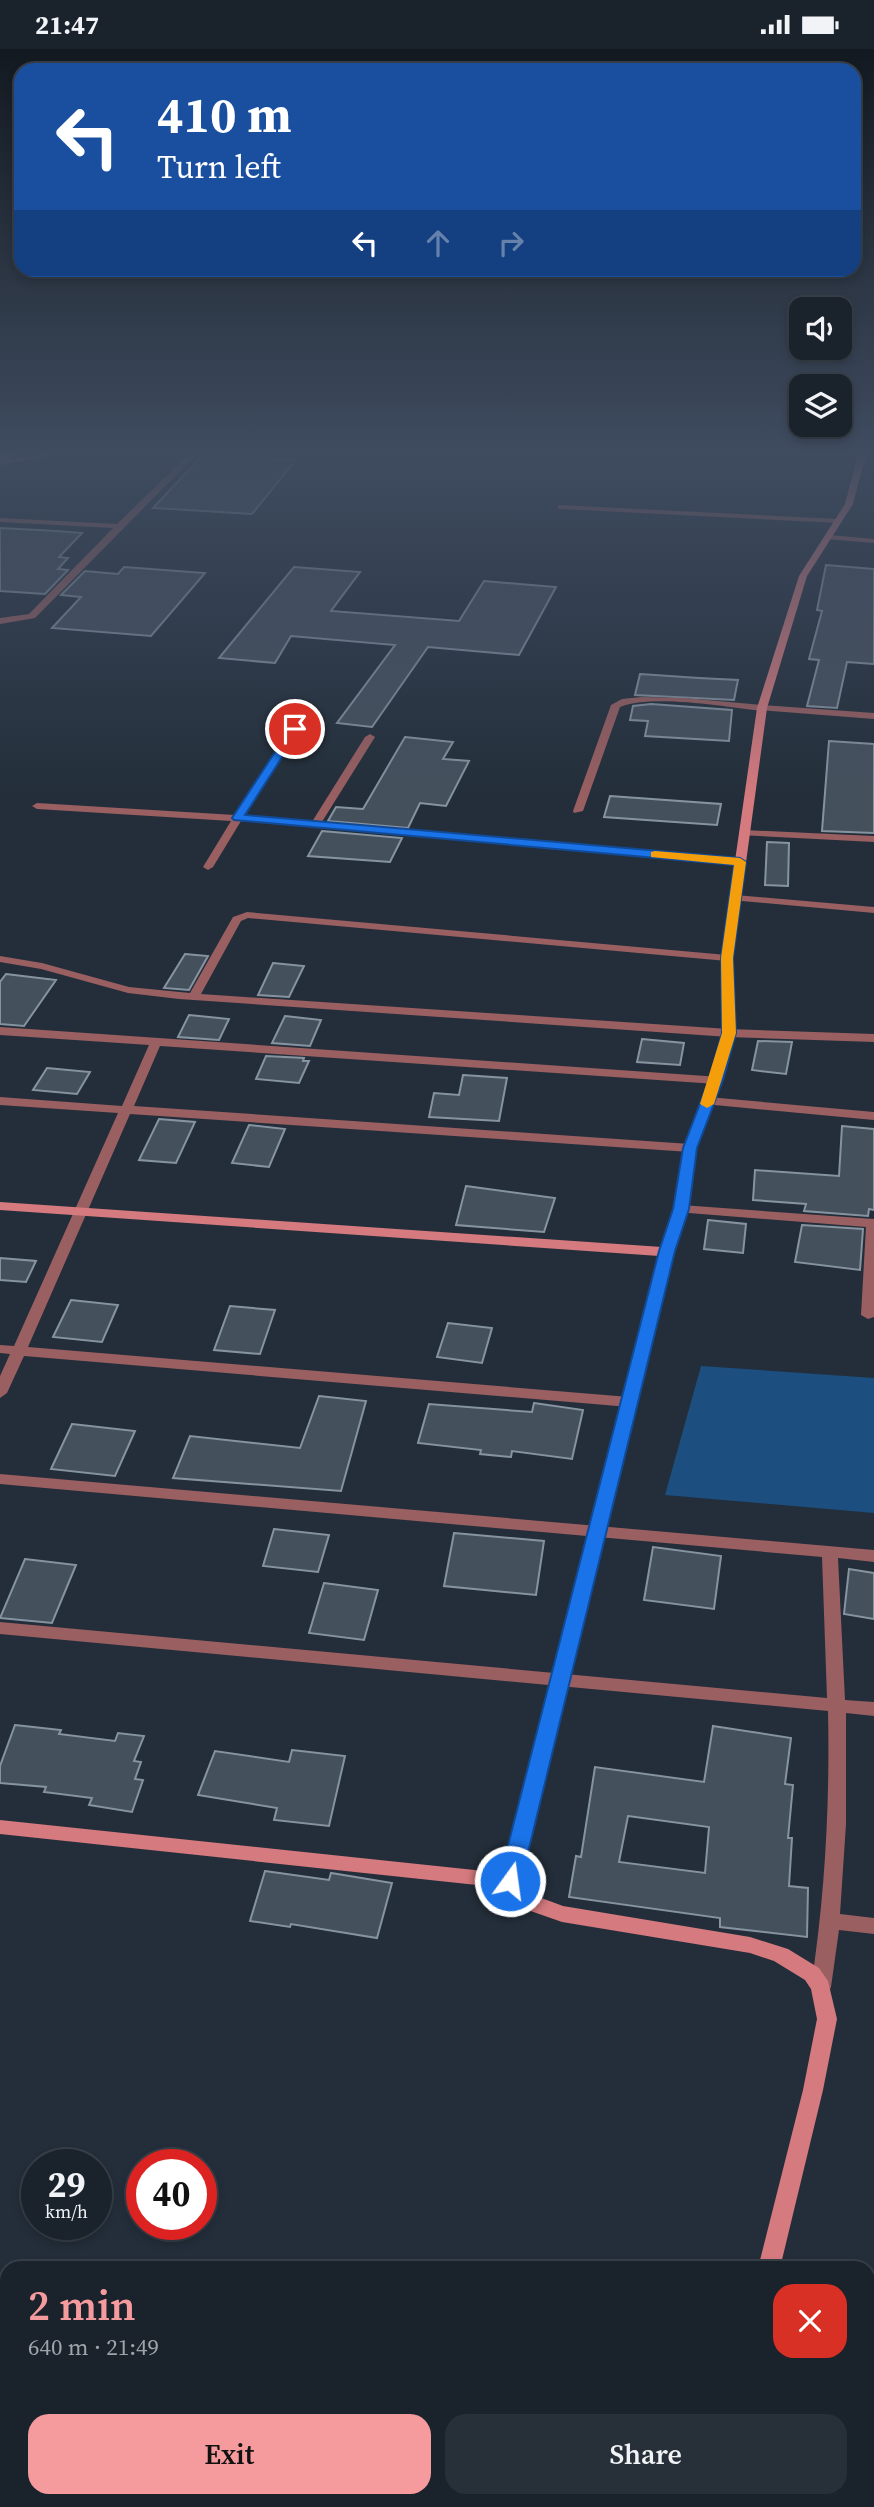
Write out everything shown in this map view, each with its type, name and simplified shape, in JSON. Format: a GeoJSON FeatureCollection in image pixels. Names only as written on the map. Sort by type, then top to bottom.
{"type":"FeatureCollection","features":[{"type":"Feature","properties":{"kind":"street"},"geometry":{"type":"LineString","coordinates":[[0,621],[32,616],[77,570]]}},
{"type":"Feature","properties":{"kind":"street"},"geometry":{"type":"LineString","coordinates":[[510,1881],[667,1251],[681,1209],[690,1148],[716,1080],[729,1033],[727,958],[762,708],[806,570]]}},
{"type":"Feature","properties":{"kind":"street"},"geometry":{"type":"LineString","coordinates":[[578,811],[616,705],[621,701],[641,699],[874,716]]}},
{"type":"Feature","properties":{"kind":"street"},"geometry":{"type":"LineString","coordinates":[[208,867],[295,729]]}},
{"type":"Feature","properties":{"kind":"street"},"geometry":{"type":"LineString","coordinates":[[315,825],[370,737]]}},
{"type":"Feature","properties":{"kind":"street"},"geometry":{"type":"LineString","coordinates":[[37,806],[238,818],[740,862]]}},
{"type":"Feature","properties":{"kind":"street"},"geometry":{"type":"LineString","coordinates":[[744,833],[874,839]]}},
{"type":"Feature","properties":{"kind":"street"},"geometry":{"type":"LineString","coordinates":[[735,898],[874,910]]}},
{"type":"Feature","properties":{"kind":"street"},"geometry":{"type":"LineString","coordinates":[[194,997],[237,919],[247,915],[727,958]]}},
{"type":"Feature","properties":{"kind":"street"},"geometry":{"type":"LineString","coordinates":[[0,959],[42,965],[128,990],[194,997],[729,1033],[874,1038]]}},
{"type":"Feature","properties":{"kind":"street"},"geometry":{"type":"LineString","coordinates":[[0,1031],[716,1080]]}},
{"type":"Feature","properties":{"kind":"street"},"geometry":{"type":"LineString","coordinates":[[0,1393],[156,1042]]}},
{"type":"Feature","properties":{"kind":"street"},"geometry":{"type":"LineString","coordinates":[[0,1101],[690,1148]]}},
{"type":"Feature","properties":{"kind":"street"},"geometry":{"type":"LineString","coordinates":[[708,1101],[874,1117]]}},
{"type":"Feature","properties":{"kind":"street"},"geometry":{"type":"LineString","coordinates":[[0,1206],[667,1251]]}},
{"type":"Feature","properties":{"kind":"street"},"geometry":{"type":"LineString","coordinates":[[681,1209],[873,1224],[869,1315]]}},
{"type":"Feature","properties":{"kind":"street"},"geometry":{"type":"LineString","coordinates":[[0,1349],[629,1402]]}},
{"type":"Feature","properties":{"kind":"street"},"geometry":{"type":"LineString","coordinates":[[0,1479],[874,1556]]}},
{"type":"Feature","properties":{"kind":"street"},"geometry":{"type":"LineString","coordinates":[[771,2261],[813,2090],[827,2019],[821,1987],[832,1921],[838,1706],[830,1552]]}},
{"type":"Feature","properties":{"kind":"street"},"geometry":{"type":"LineString","coordinates":[[0,1628],[874,1709]]}},
{"type":"Feature","properties":{"kind":"street"},"geometry":{"type":"LineString","coordinates":[[0,1827],[510,1881],[529,1902],[562,1914],[750,1945],[782,1955],[812,1974],[821,1987]]}},
{"type":"Feature","properties":{"kind":"street"},"geometry":{"type":"LineString","coordinates":[[832,1921],[874,1926]]}},
{"type":"Feature","properties":{"kind":"shaded area"},"geometry":{"type":"Polygon","coordinates":[[[701,1366],[874,1378],[874,1513],[665,1495],[701,1366]]]}},
{"type":"Feature","properties":{"kind":"building"},"geometry":{"type":"Polygon","coordinates":[[[0,570],[68,570],[45,594],[0,591],[0,570]]]}},
{"type":"Feature","properties":{"kind":"building"},"geometry":{"type":"Polygon","coordinates":[[[122,570],[205,573],[151,636],[52,628],[81,597],[61,595],[85,571],[118,574],[122,570]]]}},
{"type":"Feature","properties":{"kind":"building"},"geometry":{"type":"Polygon","coordinates":[[[292,570],[360,572],[331,611],[459,621],[484,581],[556,587],[519,655],[428,647],[372,727],[337,723],[395,645],[291,636],[275,663],[219,658],[292,570]]]}},
{"type":"Feature","properties":{"kind":"building"},"geometry":{"type":"Polygon","coordinates":[[[825,570],[874,570],[874,664],[847,662],[837,708],[807,706],[819,660],[809,659],[822,611],[817,610],[825,570]]]}},
{"type":"Feature","properties":{"kind":"building"},"geometry":{"type":"Polygon","coordinates":[[[640,674],[738,680],[734,700],[635,695],[640,674]]]}},
{"type":"Feature","properties":{"kind":"building"},"geometry":{"type":"Polygon","coordinates":[[[651,704],[732,710],[729,741],[645,736],[648,721],[630,720],[633,706],[651,704]]]}},
{"type":"Feature","properties":{"kind":"building"},"geometry":{"type":"Polygon","coordinates":[[[405,737],[453,742],[443,759],[469,761],[446,806],[420,803],[408,828],[328,821],[336,807],[363,809],[405,737]]]}},
{"type":"Feature","properties":{"kind":"building"},"geometry":{"type":"Polygon","coordinates":[[[829,741],[874,744],[874,833],[822,831],[829,741]]]}},
{"type":"Feature","properties":{"kind":"building"},"geometry":{"type":"Polygon","coordinates":[[[610,796],[721,804],[717,825],[604,817],[610,796]]]}},
{"type":"Feature","properties":{"kind":"building"},"geometry":{"type":"Polygon","coordinates":[[[322,831],[402,838],[390,862],[308,856],[322,831]]]}},
{"type":"Feature","properties":{"kind":"building"},"geometry":{"type":"Polygon","coordinates":[[[767,842],[789,843],[788,886],[765,885],[767,842]]]}},
{"type":"Feature","properties":{"kind":"building"},"geometry":{"type":"Polygon","coordinates":[[[185,954],[208,956],[189,990],[164,988],[185,954]]]}},
{"type":"Feature","properties":{"kind":"building"},"geometry":{"type":"Polygon","coordinates":[[[273,963],[304,966],[289,997],[258,995],[273,963]]]}},
{"type":"Feature","properties":{"kind":"building"},"geometry":{"type":"Polygon","coordinates":[[[6,974],[56,980],[24,1026],[0,1024],[0,982],[6,974]]]}},
{"type":"Feature","properties":{"kind":"building"},"geometry":{"type":"Polygon","coordinates":[[[189,1015],[229,1019],[219,1040],[178,1037],[189,1015]]]}},
{"type":"Feature","properties":{"kind":"building"},"geometry":{"type":"Polygon","coordinates":[[[285,1016],[321,1020],[310,1046],[272,1043],[285,1016]]]}},
{"type":"Feature","properties":{"kind":"building"},"geometry":{"type":"Polygon","coordinates":[[[642,1039],[684,1043],[680,1065],[637,1062],[642,1039]]]}},
{"type":"Feature","properties":{"kind":"building"},"geometry":{"type":"Polygon","coordinates":[[[758,1041],[792,1042],[786,1074],[752,1070],[758,1041]]]}},
{"type":"Feature","properties":{"kind":"building"},"geometry":{"type":"Polygon","coordinates":[[[266,1056],[304,1058],[303,1061],[309,1061],[299,1083],[256,1079],[266,1056]]]}},
{"type":"Feature","properties":{"kind":"building"},"geometry":{"type":"Polygon","coordinates":[[[47,1068],[90,1072],[77,1094],[33,1090],[47,1068]]]}},
{"type":"Feature","properties":{"kind":"building"},"geometry":{"type":"Polygon","coordinates":[[[463,1075],[507,1078],[499,1121],[429,1117],[434,1093],[459,1095],[463,1075]]]}},
{"type":"Feature","properties":{"kind":"building"},"geometry":{"type":"Polygon","coordinates":[[[159,1119],[195,1122],[176,1163],[139,1160],[159,1119]]]}},
{"type":"Feature","properties":{"kind":"building"},"geometry":{"type":"Polygon","coordinates":[[[249,1125],[285,1129],[269,1167],[232,1163],[249,1125]]]}},
{"type":"Feature","properties":{"kind":"building"},"geometry":{"type":"Polygon","coordinates":[[[842,1126],[874,1129],[874,1210],[869,1209],[868,1216],[804,1211],[806,1204],[753,1200],[755,1170],[839,1176],[842,1126]]]}},
{"type":"Feature","properties":{"kind":"building"},"geometry":{"type":"Polygon","coordinates":[[[466,1186],[555,1198],[544,1232],[456,1225],[466,1186]]]}},
{"type":"Feature","properties":{"kind":"building"},"geometry":{"type":"Polygon","coordinates":[[[708,1220],[746,1224],[743,1253],[704,1249],[708,1220]]]}},
{"type":"Feature","properties":{"kind":"building"},"geometry":{"type":"Polygon","coordinates":[[[802,1225],[863,1229],[860,1270],[795,1262],[802,1225]]]}},
{"type":"Feature","properties":{"kind":"building"},"geometry":{"type":"Polygon","coordinates":[[[0,1258],[36,1261],[26,1282],[0,1280],[0,1258]]]}},
{"type":"Feature","properties":{"kind":"building"},"geometry":{"type":"Polygon","coordinates":[[[71,1300],[118,1305],[102,1342],[53,1337],[71,1300]]]}},
{"type":"Feature","properties":{"kind":"building"},"geometry":{"type":"Polygon","coordinates":[[[230,1306],[275,1310],[260,1354],[214,1350],[230,1306]]]}},
{"type":"Feature","properties":{"kind":"building"},"geometry":{"type":"Polygon","coordinates":[[[448,1323],[492,1328],[482,1363],[437,1357],[448,1323]]]}},
{"type":"Feature","properties":{"kind":"building"},"geometry":{"type":"Polygon","coordinates":[[[319,1396],[366,1401],[341,1491],[173,1478],[190,1436],[300,1448],[319,1396]]]}},
{"type":"Feature","properties":{"kind":"building"},"geometry":{"type":"Polygon","coordinates":[[[534,1403],[583,1410],[572,1459],[512,1451],[511,1457],[480,1454],[481,1450],[418,1443],[429,1404],[532,1412],[534,1403]]]}},
{"type":"Feature","properties":{"kind":"building"},"geometry":{"type":"Polygon","coordinates":[[[72,1424],[135,1431],[115,1476],[51,1469],[72,1424]]]}},
{"type":"Feature","properties":{"kind":"building"},"geometry":{"type":"Polygon","coordinates":[[[274,1529],[329,1535],[318,1572],[263,1566],[274,1529]]]}},
{"type":"Feature","properties":{"kind":"building"},"geometry":{"type":"Polygon","coordinates":[[[454,1533],[544,1541],[536,1595],[444,1586],[454,1533]]]}},
{"type":"Feature","properties":{"kind":"building"},"geometry":{"type":"Polygon","coordinates":[[[653,1547],[721,1556],[714,1609],[644,1600],[653,1547]]]}},
{"type":"Feature","properties":{"kind":"building"},"geometry":{"type":"Polygon","coordinates":[[[25,1559],[76,1565],[52,1623],[0,1618],[25,1559]]]}},
{"type":"Feature","properties":{"kind":"building"},"geometry":{"type":"Polygon","coordinates":[[[849,1569],[874,1573],[874,1619],[844,1614],[849,1569]]]}},
{"type":"Feature","properties":{"kind":"building"},"geometry":{"type":"Polygon","coordinates":[[[324,1583],[378,1590],[364,1640],[309,1633],[324,1583]]]}},
{"type":"Feature","properties":{"kind":"building"},"geometry":{"type":"Polygon","coordinates":[[[15,1725],[61,1730],[59,1734],[115,1741],[118,1733],[144,1736],[134,1761],[141,1762],[135,1779],[143,1780],[132,1812],[89,1805],[92,1798],[44,1792],[46,1787],[0,1783],[0,1766],[15,1725]]]}},
{"type":"Feature","properties":{"kind":"building"},"geometry":{"type":"Polygon","coordinates":[[[713,1726],[791,1738],[785,1784],[793,1785],[788,1838],[792,1838],[789,1886],[808,1888],[807,1937],[720,1927],[720,1918],[569,1897],[576,1856],[581,1857],[595,1767],[704,1782],[713,1726]],[[628,1816],[619,1862],[705,1873],[709,1827],[628,1816]]]}},
{"type":"Feature","properties":{"kind":"building"},"geometry":{"type":"Polygon","coordinates":[[[292,1750],[345,1756],[329,1826],[274,1820],[277,1808],[198,1795],[215,1751],[289,1762],[292,1750]]]}},
{"type":"Feature","properties":{"kind":"building"},"geometry":{"type":"Polygon","coordinates":[[[265,1871],[329,1880],[331,1873],[392,1883],[377,1938],[291,1924],[290,1927],[250,1921],[265,1871]]]}},
{"type":"Feature","properties":{"kind":"slow traffic"},"geometry":{"type":"LineString","coordinates":[[655,854],[740,862],[727,958],[729,1033],[707,1104]]}},
{"type":"Feature","properties":{"kind":"route"},"geometry":{"type":"LineString","coordinates":[[295,729],[238,818],[740,862],[727,958],[729,1033],[716,1080],[690,1148],[681,1209],[667,1251],[510,1881]]}}]}
